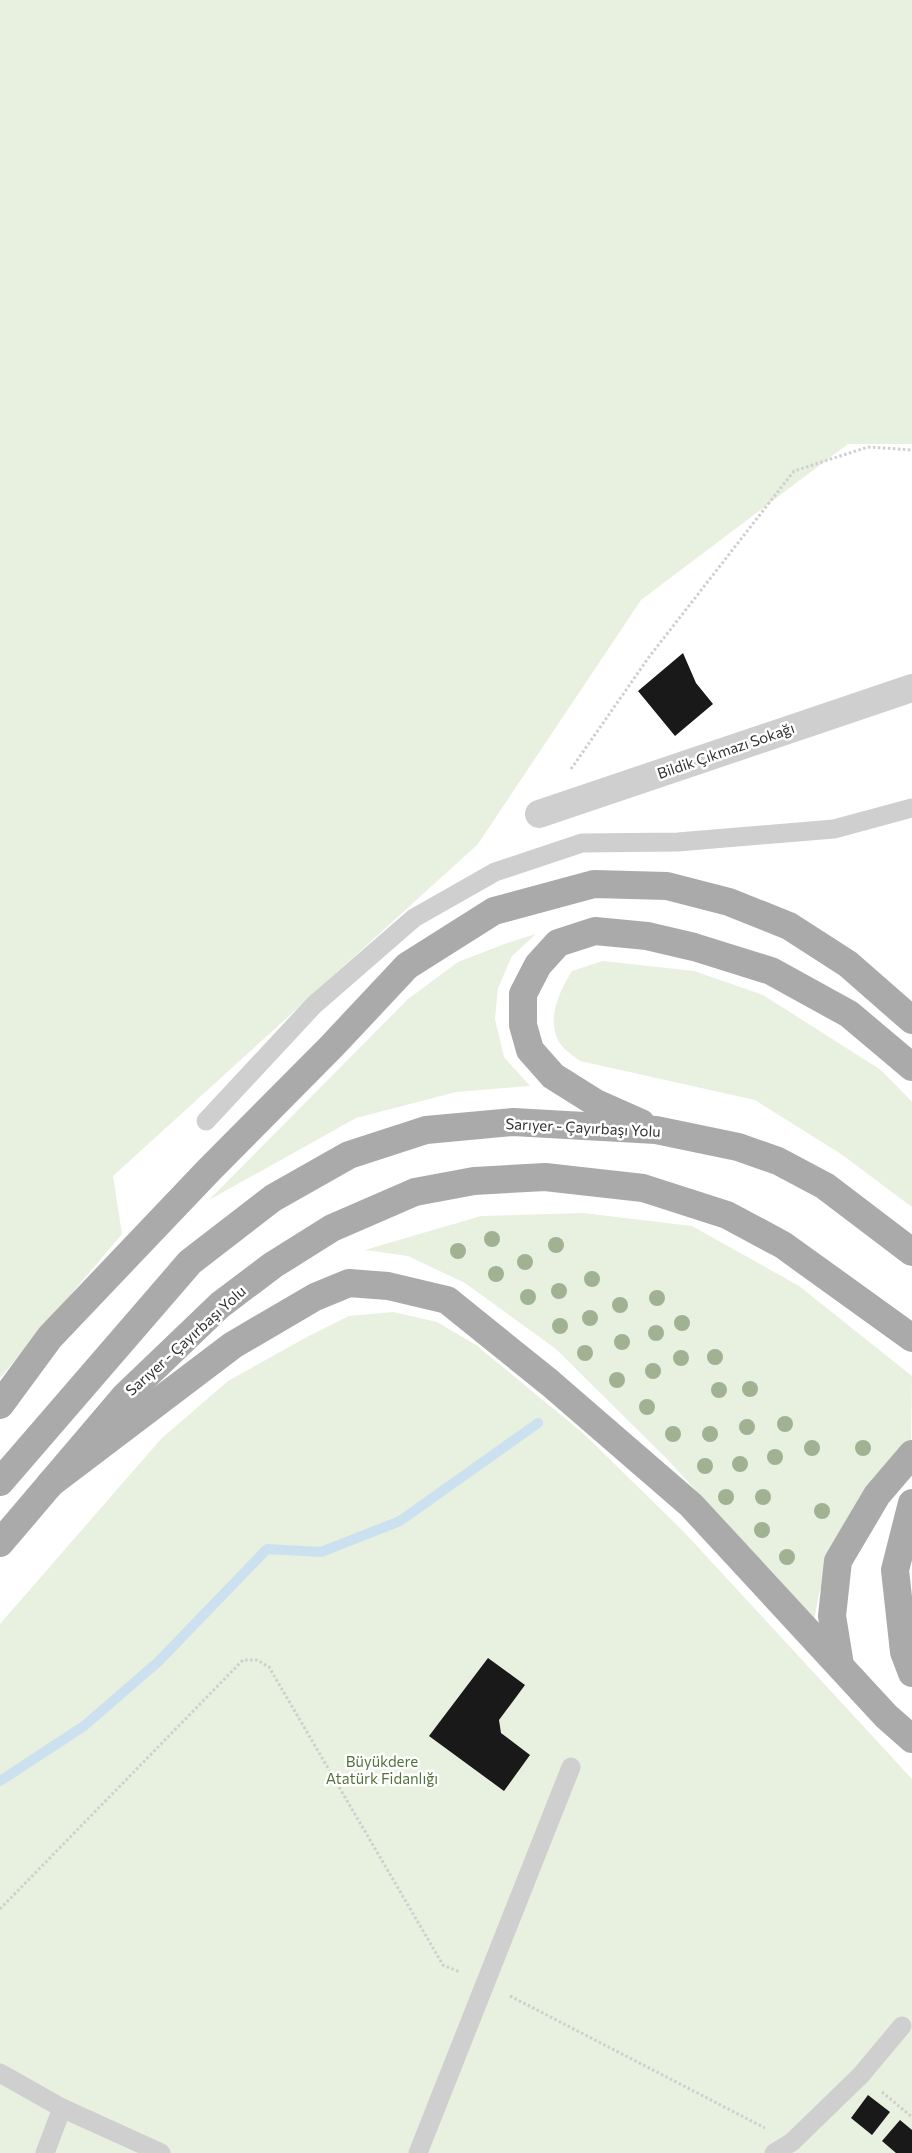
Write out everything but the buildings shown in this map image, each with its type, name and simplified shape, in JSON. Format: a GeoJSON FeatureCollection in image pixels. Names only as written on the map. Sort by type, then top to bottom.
{"type":"FeatureCollection","features":[{"type":"Feature","properties":{"kind":"main road"},"geometry":{"type":"LineString","coordinates":[[0,1405],[50,1337],[407,966],[494,911],[594,884],[667,886],[729,902],[789,926],[848,964],[912,1020]]}},
{"type":"Feature","properties":{"kind":"main road"},"geometry":{"type":"LineString","coordinates":[[656,1130],[596,1103],[553,1076],[530,1050],[523,1025],[524,994],[538,965],[558,943],[595,931],[647,936],[694,947],[771,971],[849,1014],[912,1067]]}},
{"type":"Feature","properties":{"kind":"main road","name":"Sarıyer - Çayırbaşı Yolu"},"geometry":{"type":"LineString","coordinates":[[0,1482],[190,1262],[274,1198],[349,1155],[426,1130],[513,1122],[656,1130],[738,1148],[778,1161],[825,1186],[912,1252]]}},
{"type":"Feature","properties":{"kind":"main road","name":"Sarıyer - Çayırbaşı Yolu"},"geometry":{"type":"LineString","coordinates":[[0,1543],[132,1390],[220,1305],[273,1265],[332,1228],[415,1192],[474,1181],[545,1177],[643,1188],[727,1215],[783,1245],[912,1338]]}},
{"type":"Feature","properties":{"kind":"main road"},"geometry":{"type":"LineString","coordinates":[[51,1483],[233,1345],[315,1297],[349,1283],[388,1286],[447,1300],[550,1383],[691,1505],[886,1716],[912,1739]]}},
{"type":"Feature","properties":{"kind":"main road"},"geometry":{"type":"LineString","coordinates":[[840,1665],[832,1616],[838,1561],[877,1495],[912,1454]]}},
{"type":"Feature","properties":{"kind":"main road"},"geometry":{"type":"LineString","coordinates":[[912,1503],[895,1570],[904,1652],[912,1673]]}},
{"type":"Feature","properties":{"kind":"street","name":"Bildik Çıkmazı Sokağı"},"geometry":{"type":"LineString","coordinates":[[540,814],[912,688]]}},
{"type":"Feature","properties":{"kind":"lane"},"geometry":{"type":"LineString","coordinates":[[206,1121],[314,1005],[414,918],[494,872],[582,843],[678,842],[834,829],[912,808]]}},
{"type":"Feature","properties":{"kind":"lane"},"geometry":{"type":"LineString","coordinates":[[418,2153],[571,1767]]}},
{"type":"Feature","properties":{"kind":"lane"},"geometry":{"type":"LineString","coordinates":[[774,2153],[792,2142],[861,2075],[902,2026]]}},
{"type":"Feature","properties":{"kind":"lane"},"geometry":{"type":"LineString","coordinates":[[0,2072],[62,2108],[161,2153]]}},
{"type":"Feature","properties":{"kind":"lane"},"geometry":{"type":"LineString","coordinates":[[45,2153],[62,2108]]}},
{"type":"Feature","properties":{"kind":"path"},"geometry":{"type":"LineString","coordinates":[[567,775],[649,657],[794,471],[868,447],[912,450]]}},
{"type":"Feature","properties":{"kind":"path"},"geometry":{"type":"LineString","coordinates":[[0,1908],[243,1660],[257,1660],[269,1667],[443,1965],[485,1984],[792,2142]]}},
{"type":"Feature","properties":{"kind":"path"},"geometry":{"type":"LineString","coordinates":[[861,2075],[912,2117]]}},
{"type":"Feature","properties":{"kind":"green space"},"geometry":{"type":"Polygon","coordinates":[[[0,0],[912,0],[912,444],[848,444],[641,600],[478,844],[113,1176],[122,1234],[0,1378],[0,0]]]}},
{"type":"Feature","properties":{"kind":"green space"},"geometry":{"type":"Polygon","coordinates":[[[536,934],[512,956],[498,988],[495,1019],[504,1057],[530,1086],[456,1092],[356,1118],[209,1200],[408,999],[458,962],[536,934]]]}},
{"type":"Feature","properties":{"kind":"green space"},"geometry":{"type":"Polygon","coordinates":[[[603,961],[694,971],[763,995],[881,1070],[912,1102],[912,1207],[841,1154],[755,1100],[580,1061],[568,1052],[562,1046],[554,1028],[555,1008],[558,998],[572,971],[603,961]]]}},
{"type":"Feature","properties":{"kind":"green space"},"geometry":{"type":"Polygon","coordinates":[[[583,1213],[692,1226],[799,1286],[912,1376],[911,1448],[831,1566],[819,1593],[814,1621],[670,1462],[556,1349],[465,1283],[408,1256],[365,1250],[481,1216],[583,1213]]]}},
{"type":"Feature","properties":{"kind":"green space","name":"Büyükdere Atatürk Fidanlığı"},"geometry":{"type":"Polygon","coordinates":[[[393,1312],[437,1322],[476,1345],[584,1434],[684,1532],[912,1779],[912,2153],[0,2153],[0,1624],[161,1439],[228,1381],[349,1316],[393,1312]]]}},
{"type":"Feature","properties":{"kind":"waterway"},"geometry":{"type":"LineString","coordinates":[[0,1781],[84,1726],[158,1662],[267,1549],[321,1552],[400,1521],[538,1423]]}}]}
